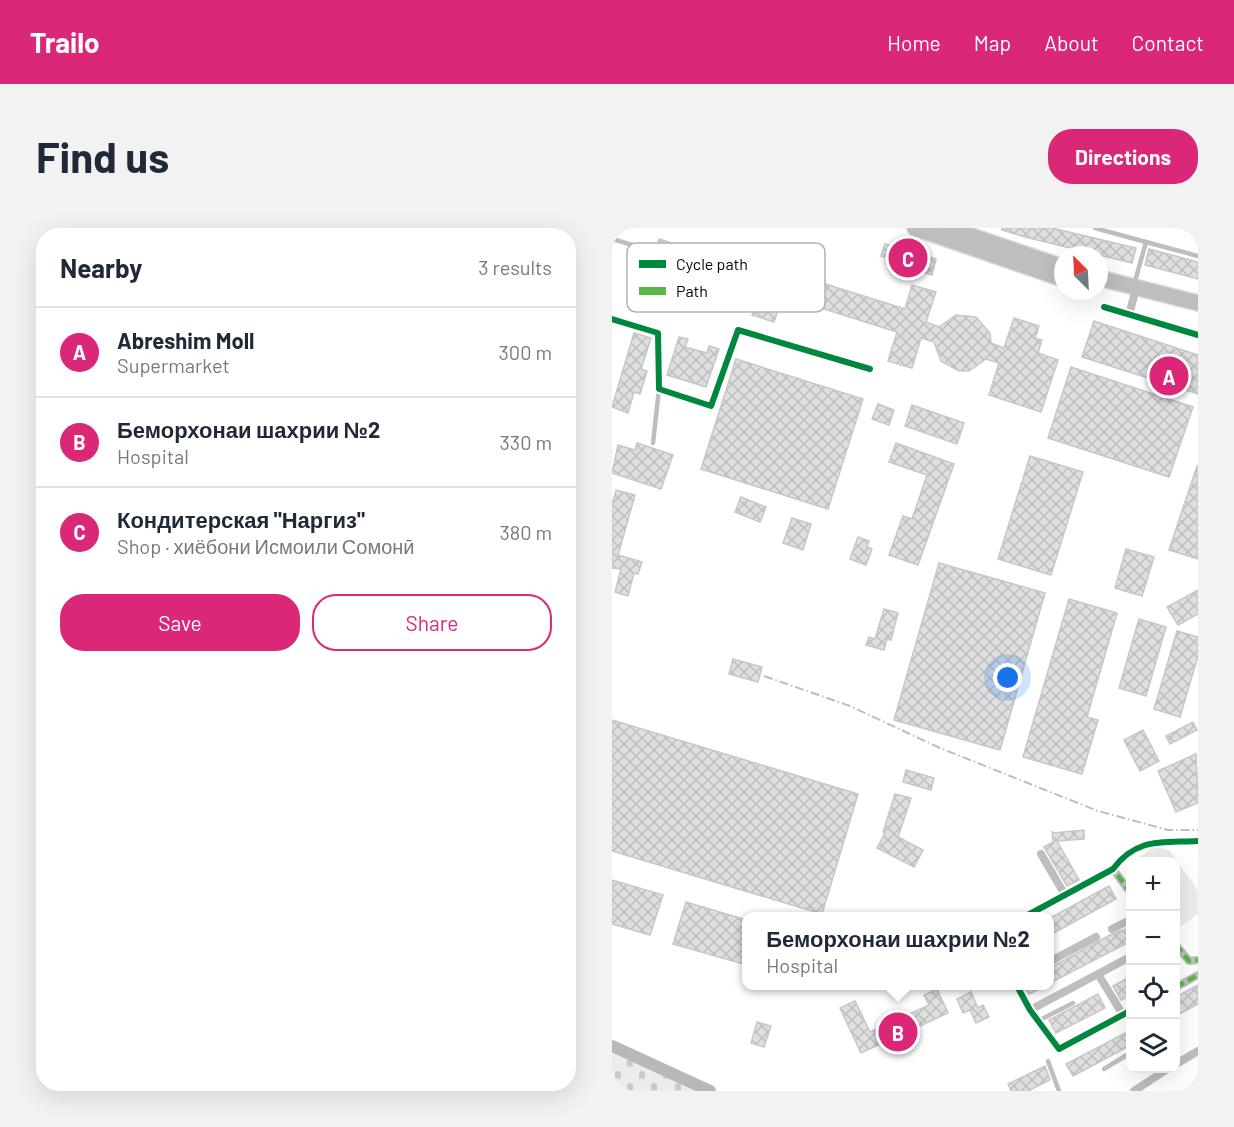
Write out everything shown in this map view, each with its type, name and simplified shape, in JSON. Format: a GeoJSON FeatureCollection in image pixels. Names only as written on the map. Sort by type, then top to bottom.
{"type":"FeatureCollection","features":[{"type":"Feature","properties":{"kind":"highway"},"geometry":{"type":"LineString","coordinates":[[915,228],[1054,276]]}},
{"type":"Feature","properties":{"kind":"highway"},"geometry":{"type":"LineString","coordinates":[[948,228],[965,231],[1054,264]]}},
{"type":"Feature","properties":{"kind":"highway"},"geometry":{"type":"LineString","coordinates":[[1108,282],[1134,292],[1198,311]]}},
{"type":"Feature","properties":{"kind":"highway"},"geometry":{"type":"LineString","coordinates":[[1108,288],[1198,303]]}},
{"type":"Feature","properties":{"kind":"main road"},"geometry":{"type":"LineString","coordinates":[[612,1046],[710,1091]]}},
{"type":"Feature","properties":{"kind":"street"},"geometry":{"type":"LineString","coordinates":[[1129,315],[1134,292]]}},
{"type":"Feature","properties":{"kind":"street"},"geometry":{"type":"LineString","coordinates":[[1104,308],[1198,333]]}},
{"type":"Feature","properties":{"kind":"street"},"geometry":{"type":"LineString","coordinates":[[612,319],[658,333],[659,389],[711,406],[738,330],[870,369]]}},
{"type":"Feature","properties":{"kind":"street"},"geometry":{"type":"LineString","coordinates":[[1034,912],[1113,869],[1123,856],[1137,847],[1161,841],[1198,841]]}},
{"type":"Feature","properties":{"kind":"street"},"geometry":{"type":"LineString","coordinates":[[1041,854],[1065,896]]}},
{"type":"Feature","properties":{"kind":"street"},"geometry":{"type":"LineString","coordinates":[[1113,869],[1126,886]]}},
{"type":"Feature","properties":{"kind":"street"},"geometry":{"type":"LineString","coordinates":[[1112,929],[1126,922]]}},
{"type":"Feature","properties":{"kind":"street"},"geometry":{"type":"LineString","coordinates":[[1054,960],[1096,938]]}},
{"type":"Feature","properties":{"kind":"street"},"geometry":{"type":"LineString","coordinates":[[1180,950],[1189,961],[1198,960]]}},
{"type":"Feature","properties":{"kind":"street"},"geometry":{"type":"LineString","coordinates":[[1030,1010],[1126,960]]}},
{"type":"Feature","properties":{"kind":"street"},"geometry":{"type":"LineString","coordinates":[[1098,974],[1126,1012]]}},
{"type":"Feature","properties":{"kind":"street"},"geometry":{"type":"LineString","coordinates":[[1180,985],[1198,975]]}},
{"type":"Feature","properties":{"kind":"street"},"geometry":{"type":"LineString","coordinates":[[1019,990],[1030,1010],[1059,1049],[1126,1014]]}},
{"type":"Feature","properties":{"kind":"street"},"geometry":{"type":"LineString","coordinates":[[1180,1062],[1198,1051]]}},
{"type":"Feature","properties":{"kind":"street"},"geometry":{"type":"LineString","coordinates":[[1134,1091],[1161,1073]]}},
{"type":"Feature","properties":{"kind":"lane"},"geometry":{"type":"LineString","coordinates":[[1095,228],[1198,256]]}},
{"type":"Feature","properties":{"kind":"lane"},"geometry":{"type":"LineString","coordinates":[[612,239],[627,243]]}},
{"type":"Feature","properties":{"kind":"lane"},"geometry":{"type":"LineString","coordinates":[[1134,292],[1146,242]]}},
{"type":"Feature","properties":{"kind":"lane"},"geometry":{"type":"LineString","coordinates":[[653,443],[659,389]]}},
{"type":"Feature","properties":{"kind":"lane"},"geometry":{"type":"LineString","coordinates":[[1038,1021],[1073,1003]]}},
{"type":"Feature","properties":{"kind":"lane"},"geometry":{"type":"LineString","coordinates":[[1104,1069],[1126,1056]]}},
{"type":"Feature","properties":{"kind":"lane"},"geometry":{"type":"LineString","coordinates":[[1048,1061],[1059,1091]]}},
{"type":"Feature","properties":{"kind":"green space"},"geometry":{"type":"Polygon","coordinates":[[[1156,845],[1170,851],[1174,857],[1140,857],[1156,845]]]}},
{"type":"Feature","properties":{"kind":"green space"},"geometry":{"type":"Polygon","coordinates":[[[1180,865],[1198,891],[1198,914],[1180,927],[1180,865]]]}},
{"type":"Feature","properties":{"kind":"green space"},"geometry":{"type":"Polygon","coordinates":[[[612,1053],[702,1091],[612,1091],[612,1053]]]}},
{"type":"Feature","properties":{"kind":"building"},"geometry":{"type":"Polygon","coordinates":[[[1002,228],[1052,228],[1136,248],[1132,263],[1108,257],[1108,246],[1062,246],[1002,230],[1002,228]]]}},
{"type":"Feature","properties":{"kind":"building"},"geometry":{"type":"Polygon","coordinates":[[[659,239],[672,243],[658,243],[659,239]]]}},
{"type":"Feature","properties":{"kind":"building"},"geometry":{"type":"Polygon","coordinates":[[[885,244],[936,259],[932,275],[910,268],[911,265],[881,256],[885,244]]]}},
{"type":"Feature","properties":{"kind":"building"},"geometry":{"type":"Polygon","coordinates":[[[1149,249],[1198,262],[1198,279],[1145,265],[1149,249]]]}},
{"type":"Feature","properties":{"kind":"building"},"geometry":{"type":"Polygon","coordinates":[[[825,284],[905,309],[912,285],[936,292],[926,322],[939,327],[956,315],[976,317],[990,333],[991,343],[1004,348],[1014,318],[1039,326],[1035,338],[1042,340],[1038,353],[1058,360],[1041,412],[989,395],[999,363],[986,359],[969,371],[959,371],[941,361],[934,342],[921,338],[912,368],[888,361],[897,332],[825,309],[825,284]]]}},
{"type":"Feature","properties":{"kind":"building"},"geometry":{"type":"Polygon","coordinates":[[[753,312],[777,312],[774,322],[752,315],[753,312]]]}},
{"type":"Feature","properties":{"kind":"building"},"geometry":{"type":"Polygon","coordinates":[[[1094,321],[1198,355],[1198,394],[1082,357],[1094,321]]]}},
{"type":"Feature","properties":{"kind":"building"},"geometry":{"type":"Polygon","coordinates":[[[634,333],[651,338],[641,369],[647,371],[640,394],[634,392],[628,413],[612,407],[634,333]]]}},
{"type":"Feature","properties":{"kind":"building"},"geometry":{"type":"Polygon","coordinates":[[[679,337],[688,339],[685,347],[707,353],[709,346],[719,349],[706,387],[667,375],[679,337]]]}},
{"type":"Feature","properties":{"kind":"building"},"geometry":{"type":"Polygon","coordinates":[[[736,359],[863,399],[828,509],[701,469],[736,359]]]}},
{"type":"Feature","properties":{"kind":"building"},"geometry":{"type":"Polygon","coordinates":[[[1071,367],[1193,407],[1169,477],[1048,438],[1071,367]]]}},
{"type":"Feature","properties":{"kind":"building"},"geometry":{"type":"Polygon","coordinates":[[[878,404],[894,410],[889,425],[872,419],[878,404]]]}},
{"type":"Feature","properties":{"kind":"building"},"geometry":{"type":"Polygon","coordinates":[[[912,405],[964,423],[957,444],[905,426],[912,405]]]}},
{"type":"Feature","properties":{"kind":"building"},"geometry":{"type":"Polygon","coordinates":[[[637,443],[673,455],[661,489],[612,473],[618,445],[635,450],[637,443]]]}},
{"type":"Feature","properties":{"kind":"building"},"geometry":{"type":"Polygon","coordinates":[[[896,443],[954,464],[918,565],[889,555],[903,516],[912,519],[927,475],[889,462],[896,443]]]}},
{"type":"Feature","properties":{"kind":"building"},"geometry":{"type":"Polygon","coordinates":[[[1030,456],[1083,472],[1051,575],[998,559],[1030,456]]]}},
{"type":"Feature","properties":{"kind":"building"},"geometry":{"type":"Polygon","coordinates":[[[1198,466],[1198,559],[1169,550],[1198,466]]]}},
{"type":"Feature","properties":{"kind":"building"},"geometry":{"type":"Polygon","coordinates":[[[616,490],[635,495],[618,555],[642,562],[638,574],[634,573],[628,596],[615,592],[621,569],[612,568],[612,505],[616,490]]]}},
{"type":"Feature","properties":{"kind":"building"},"geometry":{"type":"Polygon","coordinates":[[[741,497],[766,507],[760,522],[735,512],[741,497]]]}},
{"type":"Feature","properties":{"kind":"building"},"geometry":{"type":"Polygon","coordinates":[[[792,518],[811,524],[803,550],[783,543],[792,518]]]}},
{"type":"Feature","properties":{"kind":"building"},"geometry":{"type":"Polygon","coordinates":[[[858,537],[869,541],[867,547],[872,549],[866,565],[850,559],[858,537]]]}},
{"type":"Feature","properties":{"kind":"building"},"geometry":{"type":"Polygon","coordinates":[[[1126,549],[1154,557],[1142,596],[1115,588],[1126,549]]]}},
{"type":"Feature","properties":{"kind":"building"},"geometry":{"type":"Polygon","coordinates":[[[939,563],[1045,593],[1000,750],[894,720],[939,563]]]}},
{"type":"Feature","properties":{"kind":"building"},"geometry":{"type":"Polygon","coordinates":[[[1198,590],[1198,614],[1178,625],[1167,607],[1198,590]]]}},
{"type":"Feature","properties":{"kind":"building"},"geometry":{"type":"Polygon","coordinates":[[[1069,599],[1117,613],[1087,717],[1098,720],[1082,774],[1023,757],[1069,599]]]}},
{"type":"Feature","properties":{"kind":"building"},"geometry":{"type":"Polygon","coordinates":[[[884,609],[898,613],[891,640],[887,639],[884,650],[866,645],[869,637],[875,639],[884,609]]]}},
{"type":"Feature","properties":{"kind":"building"},"geometry":{"type":"Polygon","coordinates":[[[1139,619],[1166,627],[1146,696],[1119,688],[1139,619]]]}},
{"type":"Feature","properties":{"kind":"building"},"geometry":{"type":"Polygon","coordinates":[[[1177,631],[1198,637],[1198,656],[1180,717],[1154,709],[1177,631]]]}},
{"type":"Feature","properties":{"kind":"building"},"geometry":{"type":"Polygon","coordinates":[[[733,659],[762,667],[758,682],[729,674],[733,659]]]}},
{"type":"Feature","properties":{"kind":"building"},"geometry":{"type":"Polygon","coordinates":[[[612,720],[858,794],[823,912],[815,912],[612,851],[612,720]]]}},
{"type":"Feature","properties":{"kind":"building"},"geometry":{"type":"Polygon","coordinates":[[[1193,722],[1197,730],[1170,744],[1166,736],[1193,722]]]}},
{"type":"Feature","properties":{"kind":"building"},"geometry":{"type":"Polygon","coordinates":[[[1143,730],[1159,761],[1140,771],[1124,740],[1143,730]]]}},
{"type":"Feature","properties":{"kind":"building"},"geometry":{"type":"Polygon","coordinates":[[[1196,754],[1198,803],[1176,812],[1158,771],[1196,754]]]}},
{"type":"Feature","properties":{"kind":"building"},"geometry":{"type":"Polygon","coordinates":[[[906,770],[934,778],[931,790],[903,782],[906,770]]]}},
{"type":"Feature","properties":{"kind":"building"},"geometry":{"type":"Polygon","coordinates":[[[895,794],[911,798],[898,837],[923,850],[914,867],[877,848],[885,833],[883,832],[895,794]]]}},
{"type":"Feature","properties":{"kind":"building"},"geometry":{"type":"Polygon","coordinates":[[[1084,830],[1084,839],[1057,841],[1079,880],[1067,886],[1044,847],[1053,842],[1052,831],[1053,833],[1084,830]]]}},
{"type":"Feature","properties":{"kind":"building"},"geometry":{"type":"Polygon","coordinates":[[[612,880],[663,895],[650,935],[612,924],[612,880]]]}},
{"type":"Feature","properties":{"kind":"building"},"geometry":{"type":"Polygon","coordinates":[[[1109,886],[1116,899],[1054,933],[1054,916],[1109,886]]]}},
{"type":"Feature","properties":{"kind":"building"},"geometry":{"type":"Polygon","coordinates":[[[686,902],[742,919],[742,964],[673,944],[686,902]]]}},
{"type":"Feature","properties":{"kind":"building"},"geometry":{"type":"Polygon","coordinates":[[[1126,929],[1126,944],[1054,981],[1054,966],[1110,935],[1126,929]]]}},
{"type":"Feature","properties":{"kind":"building"},"geometry":{"type":"Polygon","coordinates":[[[1126,979],[1126,998],[1121,1000],[1113,986],[1126,979]]]}},
{"type":"Feature","properties":{"kind":"building"},"geometry":{"type":"Polygon","coordinates":[[[1198,985],[1198,1004],[1180,1014],[1180,995],[1198,985]]]}},
{"type":"Feature","properties":{"kind":"building"},"geometry":{"type":"Polygon","coordinates":[[[937,990],[948,1013],[861,1053],[840,1008],[855,1001],[870,1032],[929,1005],[924,995],[937,990]]]}},
{"type":"Feature","properties":{"kind":"building"},"geometry":{"type":"Polygon","coordinates":[[[971,992],[978,1008],[983,1005],[989,1017],[976,1023],[970,1010],[963,1013],[957,999],[971,992]]]}},
{"type":"Feature","properties":{"kind":"building"},"geometry":{"type":"Polygon","coordinates":[[[1098,994],[1105,1008],[1056,1033],[1049,1020],[1098,994]]]}},
{"type":"Feature","properties":{"kind":"building"},"geometry":{"type":"Polygon","coordinates":[[[757,1022],[771,1026],[764,1047],[751,1043],[757,1022]]]}},
{"type":"Feature","properties":{"kind":"building"},"geometry":{"type":"Polygon","coordinates":[[[1126,1033],[1126,1048],[1073,1076],[1066,1064],[1126,1033]]]}},
{"type":"Feature","properties":{"kind":"building"},"geometry":{"type":"Polygon","coordinates":[[[1045,1066],[1050,1080],[1028,1091],[1011,1091],[1008,1084],[1045,1066]]]}},
{"type":"Feature","properties":{"kind":"railway"},"geometry":{"type":"LineString","coordinates":[[764,676],[850,706],[940,748],[1098,811],[1168,830],[1198,830]]}},
{"type":"Feature","properties":{"kind":"marked path"},"geometry":{"type":"LineString","coordinates":[[1108,872],[1113,869],[1126,887]]}},
{"type":"Feature","properties":{"kind":"marked path"},"geometry":{"type":"LineString","coordinates":[[1180,950],[1189,961],[1198,960]]}},
{"type":"Feature","properties":{"kind":"marked path"},"geometry":{"type":"LineString","coordinates":[[1180,985],[1198,975]]}},
{"type":"Feature","properties":{"kind":"cycle path"},"geometry":{"type":"LineString","coordinates":[[1104,307],[1198,335]]}},
{"type":"Feature","properties":{"kind":"cycle path"},"geometry":{"type":"LineString","coordinates":[[612,319],[658,333],[659,389],[711,406],[738,330],[870,369]]}},
{"type":"Feature","properties":{"kind":"cycle path"},"geometry":{"type":"LineString","coordinates":[[1033,912],[1113,869],[1131,851],[1162,842],[1198,841]]}},
{"type":"Feature","properties":{"kind":"cycle path"},"geometry":{"type":"LineString","coordinates":[[1019,990],[1030,1010],[1059,1049],[1126,1013]]}},
{"type":"Feature","properties":{"kind":"place","name":"Кондитерская \"Наргиз\""},"geometry":{"type":"Point","coordinates":[908,258]}},
{"type":"Feature","properties":{"kind":"place","name":"Abreshim Moll"},"geometry":{"type":"Point","coordinates":[1169,376]}},
{"type":"Feature","properties":{"kind":"place","name":"Беморхонаи шахрии №2"},"geometry":{"type":"Point","coordinates":[898,1032]}}]}
